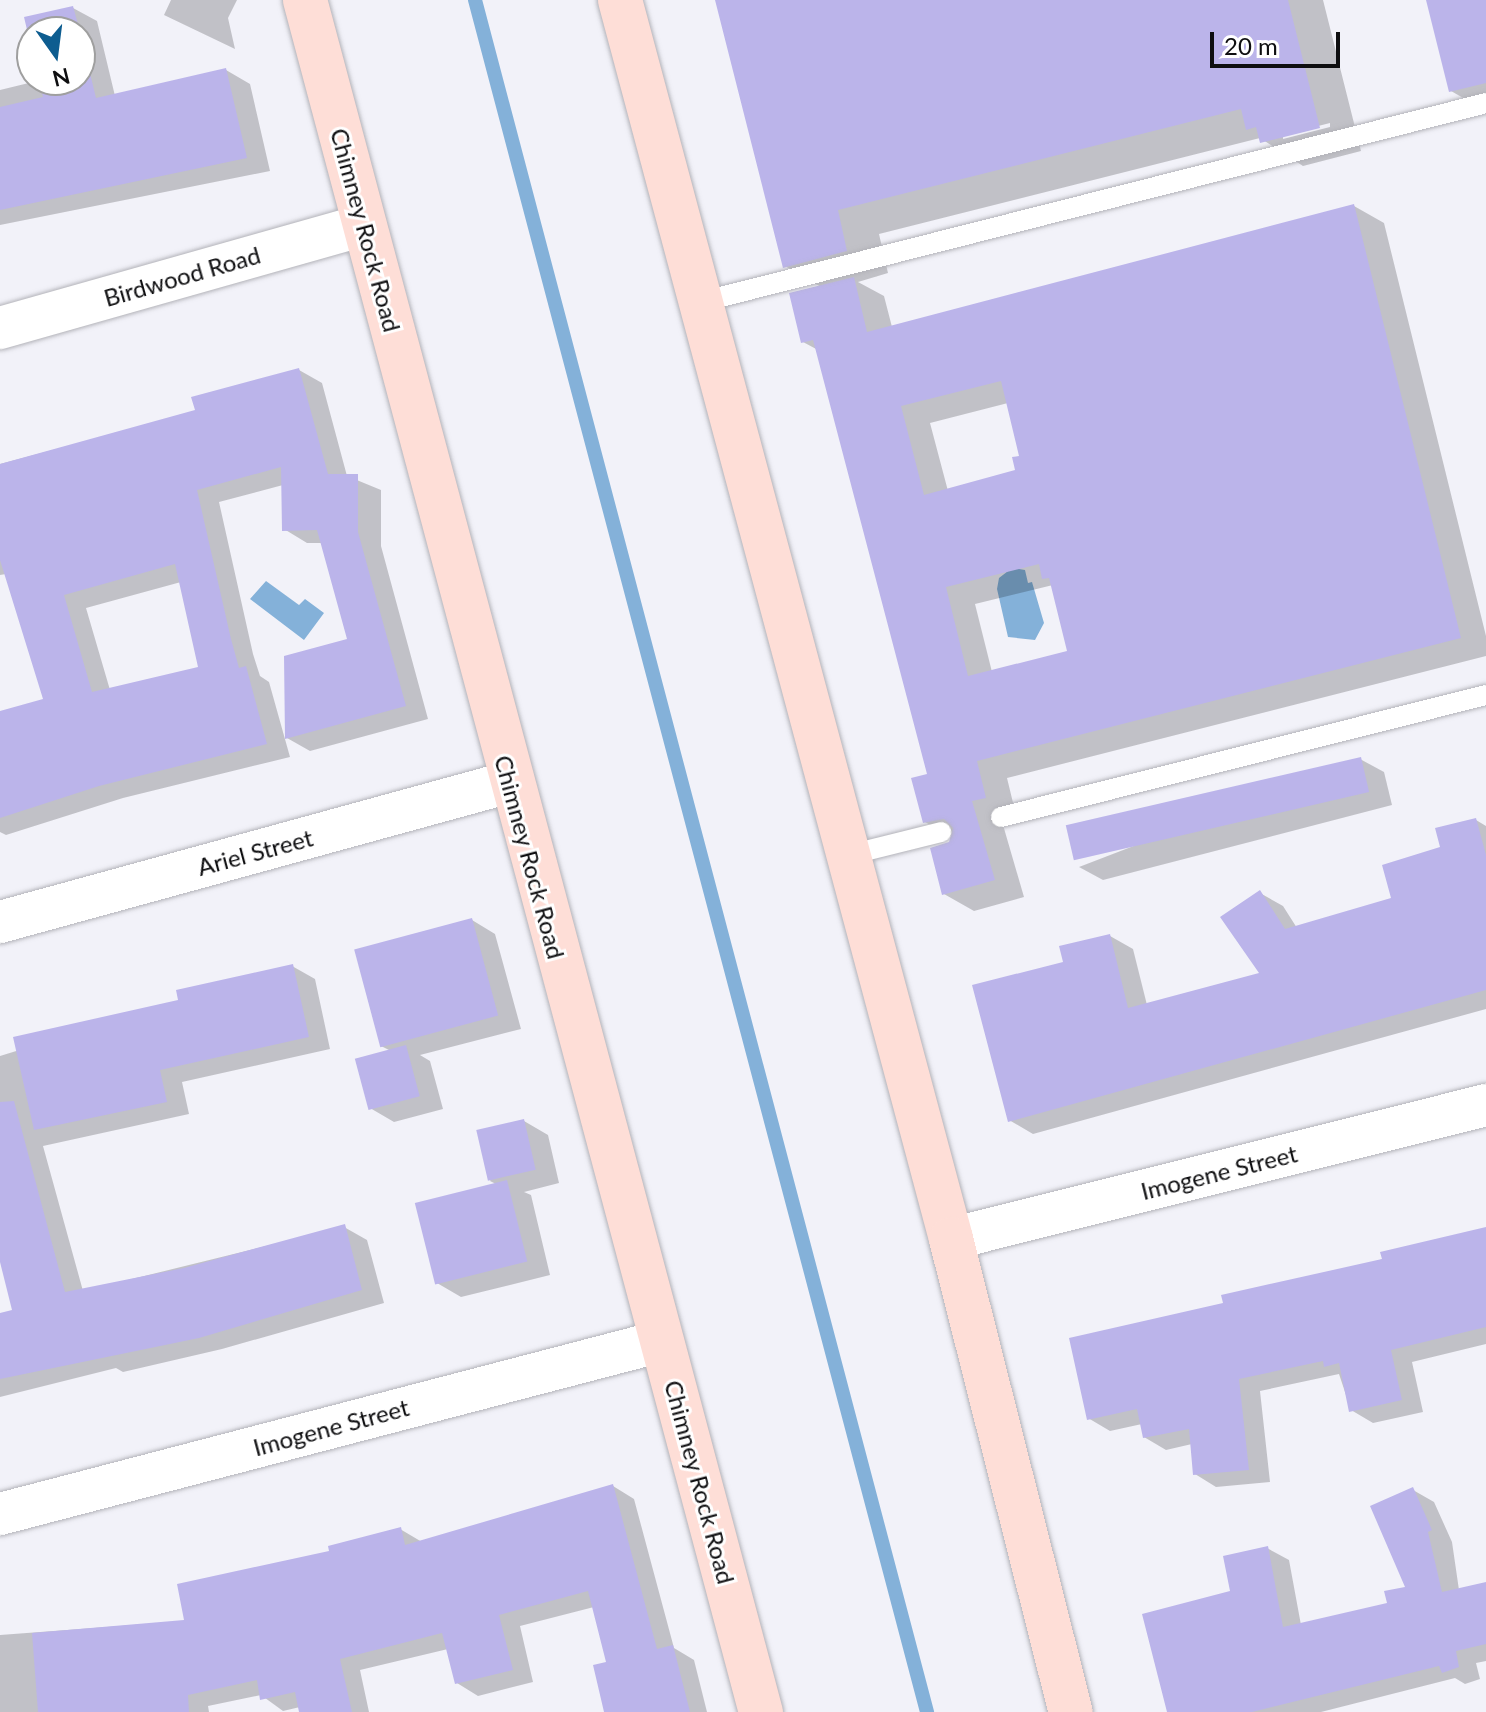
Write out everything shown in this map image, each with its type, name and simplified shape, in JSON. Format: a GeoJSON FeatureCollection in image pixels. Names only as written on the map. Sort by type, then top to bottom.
{"type":"FeatureCollection","features":[{"type":"Feature","properties":{"kind":"main road","name":"Chimney Rock Road"},"geometry":{"type":"LineString","coordinates":[[305,0],[510,782],[761,1712]]}},
{"type":"Feature","properties":{"kind":"main road"},"geometry":{"type":"LineString","coordinates":[[620,0],[951,1239],[1071,1712]]}},
{"type":"Feature","properties":{"kind":"street","name":"Birdwood Road"},"geometry":{"type":"LineString","coordinates":[[0,328],[364,225]]}},
{"type":"Feature","properties":{"kind":"street","name":"Ariel Street"},"geometry":{"type":"LineString","coordinates":[[0,922],[510,782]]}},
{"type":"Feature","properties":{"kind":"street","name":"Imogene Street"},"geometry":{"type":"LineString","coordinates":[[951,1239],[1486,1105]]}},
{"type":"Feature","properties":{"kind":"street","name":"Imogene Street"},"geometry":{"type":"LineString","coordinates":[[0,1514],[662,1341]]}},
{"type":"Feature","properties":{"kind":"lane"},"geometry":{"type":"LineString","coordinates":[[701,302],[1486,103]]}},
{"type":"Feature","properties":{"kind":"lane"},"geometry":{"type":"LineString","coordinates":[[1001,817],[1486,695]]}},
{"type":"Feature","properties":{"kind":"lane"},"geometry":{"type":"LineString","coordinates":[[849,855],[941,832]]}},
{"type":"Feature","properties":{"kind":"water"},"geometry":{"type":"Polygon","coordinates":[[[1012,568],[1025,570],[1028,583],[1032,582],[1044,623],[1035,640],[1008,637],[997,589],[999,578],[1012,568]]]}},
{"type":"Feature","properties":{"kind":"water"},"geometry":{"type":"Polygon","coordinates":[[[266,581],[299,605],[305,599],[324,613],[304,640],[250,599],[266,581]]]}},
{"type":"Feature","properties":{"kind":"building"},"geometry":{"type":"Polygon","coordinates":[[[715,0],[1288,0],[1320,128],[1260,143],[1256,127],[1246,130],[1241,109],[838,210],[847,251],[783,268],[715,0]]]}},
{"type":"Feature","properties":{"kind":"building"},"geometry":{"type":"Polygon","coordinates":[[[1426,0],[1486,0],[1486,83],[1449,92],[1426,0]]]}},
{"type":"Feature","properties":{"kind":"building"},"geometry":{"type":"Polygon","coordinates":[[[73,6],[76,16],[28,16],[73,6]]]}},
{"type":"Feature","properties":{"kind":"building"},"geometry":{"type":"Polygon","coordinates":[[[226,68],[247,158],[0,210],[0,107],[43,97],[96,98],[226,68]]]}},
{"type":"Feature","properties":{"kind":"building"},"geometry":{"type":"Polygon","coordinates":[[[1354,204],[1461,638],[977,761],[986,798],[972,801],[995,880],[942,895],[930,848],[949,842],[953,828],[944,819],[923,823],[911,778],[927,774],[813,340],[801,343],[789,293],[854,277],[867,332],[1354,204]],[[1001,381],[901,406],[924,495],[1015,470],[1012,457],[1019,456],[1001,381]],[[1039,564],[946,587],[968,676],[1067,651],[1049,578],[1042,579],[1039,564]]]}},
{"type":"Feature","properties":{"kind":"building"},"geometry":{"type":"Polygon","coordinates":[[[299,368],[328,474],[358,474],[358,532],[406,706],[285,739],[284,656],[347,639],[317,530],[282,531],[281,467],[197,490],[231,639],[239,668],[246,666],[267,744],[99,786],[0,818],[0,711],[43,699],[0,560],[0,464],[195,410],[191,397],[299,368]],[[175,564],[64,595],[92,692],[198,667],[175,564]]]}},
{"type":"Feature","properties":{"kind":"building"},"geometry":{"type":"Polygon","coordinates":[[[1361,757],[1369,792],[1074,860],[1066,825],[1361,757]]]}},
{"type":"Feature","properties":{"kind":"building"},"geometry":{"type":"Polygon","coordinates":[[[1476,818],[1486,855],[1486,990],[1008,1122],[972,985],[1063,962],[1059,946],[1110,934],[1128,1008],[1259,973],[1220,917],[1260,890],[1285,929],[1391,898],[1382,865],[1440,847],[1435,828],[1476,818]]]}},
{"type":"Feature","properties":{"kind":"building"},"geometry":{"type":"Polygon","coordinates":[[[472,918],[498,1016],[380,1047],[354,950],[472,918]]]}},
{"type":"Feature","properties":{"kind":"building"},"geometry":{"type":"Polygon","coordinates":[[[293,964],[309,1037],[160,1070],[167,1102],[34,1130],[13,1037],[178,1000],[176,990],[293,964]]]}},
{"type":"Feature","properties":{"kind":"building"},"geometry":{"type":"Polygon","coordinates":[[[406,1045],[420,1096],[369,1110],[355,1059],[406,1045]]]}},
{"type":"Feature","properties":{"kind":"building"},"geometry":{"type":"Polygon","coordinates":[[[14,1101],[65,1292],[184,1268],[345,1224],[362,1290],[199,1338],[0,1379],[0,1313],[12,1310],[0,1262],[0,1102],[14,1101]]]}},
{"type":"Feature","properties":{"kind":"building"},"geometry":{"type":"Polygon","coordinates":[[[524,1119],[536,1170],[488,1181],[476,1130],[524,1119]]]}},
{"type":"Feature","properties":{"kind":"building"},"geometry":{"type":"Polygon","coordinates":[[[507,1180],[527,1262],[435,1284],[415,1203],[507,1180]]]}},
{"type":"Feature","properties":{"kind":"building"},"geometry":{"type":"Polygon","coordinates":[[[1486,1227],[1486,1327],[1391,1350],[1402,1400],[1349,1412],[1339,1363],[1324,1367],[1323,1361],[1239,1379],[1249,1470],[1193,1475],[1189,1429],[1143,1438],[1137,1409],[1087,1420],[1069,1338],[1223,1303],[1221,1295],[1382,1259],[1380,1252],[1486,1227]]]}},
{"type":"Feature","properties":{"kind":"building"},"geometry":{"type":"Polygon","coordinates":[[[613,1484],[657,1649],[673,1645],[690,1712],[604,1712],[593,1665],[606,1662],[588,1591],[499,1615],[513,1670],[455,1684],[442,1633],[340,1659],[352,1712],[299,1712],[295,1692],[260,1700],[257,1680],[188,1695],[189,1712],[38,1712],[32,1633],[184,1620],[177,1584],[329,1551],[328,1546],[401,1527],[405,1545],[613,1484]]]}},
{"type":"Feature","properties":{"kind":"building"},"geometry":{"type":"Polygon","coordinates":[[[1413,1487],[1432,1530],[1428,1532],[1442,1592],[1486,1582],[1486,1644],[1456,1651],[1459,1667],[1442,1673],[1439,1666],[1252,1712],[1167,1712],[1142,1614],[1230,1591],[1223,1556],[1268,1546],[1283,1627],[1387,1603],[1384,1591],[1405,1587],[1370,1506],[1413,1487]]]}},
{"type":"Feature","properties":{"kind":"waterway"},"geometry":{"type":"LineString","coordinates":[[475,0],[927,1712]]}}]}
